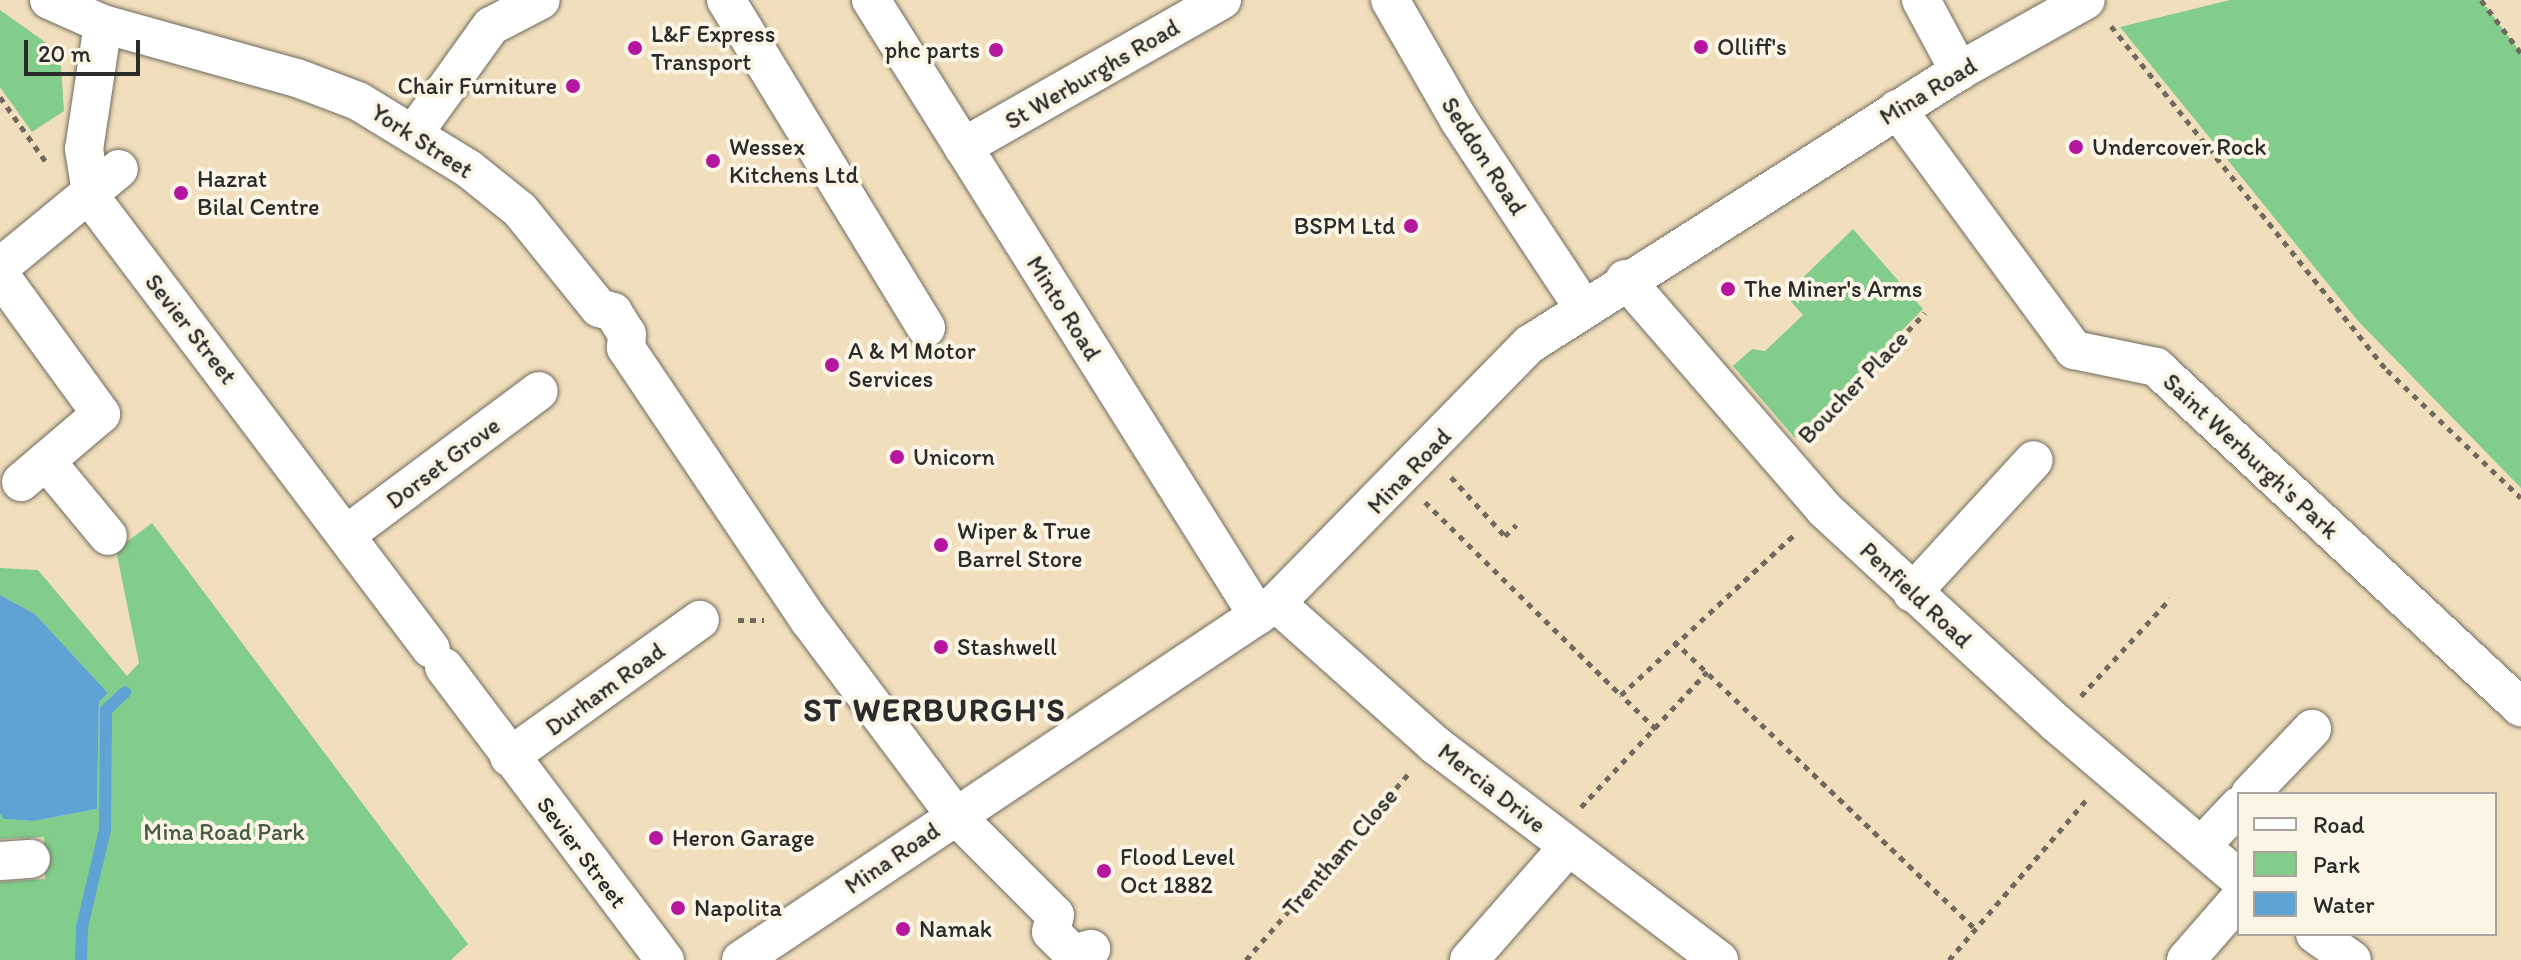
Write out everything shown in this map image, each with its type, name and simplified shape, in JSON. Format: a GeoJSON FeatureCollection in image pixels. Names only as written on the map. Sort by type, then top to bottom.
{"type":"FeatureCollection","features":[{"type":"Feature","properties":{"kind":"street"},"geometry":{"type":"LineString","coordinates":[[49,0],[103,24]]}},
{"type":"Feature","properties":{"kind":"street"},"geometry":{"type":"LineString","coordinates":[[414,133],[491,26],[541,0]]}},
{"type":"Feature","properties":{"kind":"street"},"geometry":{"type":"LineString","coordinates":[[726,0],[926,328]]}},
{"type":"Feature","properties":{"kind":"street","name":"Minto Road"},"geometry":{"type":"LineString","coordinates":[[871,0],[963,147],[1267,609]]}},
{"type":"Feature","properties":{"kind":"street","name":"St Werburghs Road"},"geometry":{"type":"LineString","coordinates":[[963,147],[1221,0]]}},
{"type":"Feature","properties":{"kind":"street","name":"Seddon Road"},"geometry":{"type":"LineString","coordinates":[[1390,0],[1459,120],[1584,309]]}},
{"type":"Feature","properties":{"kind":"street"},"geometry":{"type":"LineString","coordinates":[[1921,0],[1959,71]]}},
{"type":"Feature","properties":{"kind":"street","name":"Mina Road"},"geometry":{"type":"LineString","coordinates":[[741,960],[1267,609],[1415,466],[1530,344],[1625,279],[1959,71],[2097,12]]}},
{"type":"Feature","properties":{"kind":"street","name":"York Street"},"geometry":{"type":"LineString","coordinates":[[103,24],[297,78],[358,101],[414,133],[520,210],[599,308],[596,320],[611,345],[626,348],[809,620],[955,815],[1055,915],[1074,913],[1093,932],[1097,955]]}},
{"type":"Feature","properties":{"kind":"street","name":"Sevier Street"},"geometry":{"type":"LineString","coordinates":[[103,24],[84,149],[95,190],[509,757],[665,960]]}},
{"type":"Feature","properties":{"kind":"street","name":"Saint Werburgh's Park"},"geometry":{"type":"LineString","coordinates":[[1897,109],[2074,350],[2156,367],[2521,707]]}},
{"type":"Feature","properties":{"kind":"street"},"geometry":{"type":"LineString","coordinates":[[0,267],[95,190]]}},
{"type":"Feature","properties":{"kind":"street"},"geometry":{"type":"LineString","coordinates":[[0,275],[101,414],[33,472],[108,536]]}},
{"type":"Feature","properties":{"kind":"street","name":"Penfield Road"},"geometry":{"type":"LineString","coordinates":[[1625,279],[1824,509],[2056,723],[2237,877]]}},
{"type":"Feature","properties":{"kind":"street","name":"Dorset Grove"},"geometry":{"type":"LineString","coordinates":[[347,534],[539,391]]}},
{"type":"Feature","properties":{"kind":"street"},"geometry":{"type":"LineString","coordinates":[[1912,593],[2034,460]]}},
{"type":"Feature","properties":{"kind":"street","name":"Mercia Drive"},"geometry":{"type":"LineString","coordinates":[[1267,609],[1560,842],[1719,960]]}},
{"type":"Feature","properties":{"kind":"street","name":"Durham Road"},"geometry":{"type":"LineString","coordinates":[[509,757],[700,620]]}},
{"type":"Feature","properties":{"kind":"street"},"geometry":{"type":"LineString","coordinates":[[2252,792],[2312,729]]}},
{"type":"Feature","properties":{"kind":"street"},"geometry":{"type":"LineString","coordinates":[[2202,845],[2237,808]]}},
{"type":"Feature","properties":{"kind":"street"},"geometry":{"type":"LineString","coordinates":[[1469,960],[1560,842]]}},
{"type":"Feature","properties":{"kind":"street"},"geometry":{"type":"LineString","coordinates":[[2186,960],[2237,901]]}},
{"type":"Feature","properties":{"kind":"street"},"geometry":{"type":"LineString","coordinates":[[2318,936],[2352,960]]}},
{"type":"Feature","properties":{"kind":"path"},"geometry":{"type":"LineString","coordinates":[[2481,0],[2521,53]]}},
{"type":"Feature","properties":{"kind":"path"},"geometry":{"type":"LineString","coordinates":[[2097,12],[2387,370],[2521,498]]}},
{"type":"Feature","properties":{"kind":"path"},"geometry":{"type":"LineString","coordinates":[[0,97],[95,190]]}},
{"type":"Feature","properties":{"kind":"path","name":"Boucher Place"},"geometry":{"type":"LineString","coordinates":[[1782,461],[1925,313]]}},
{"type":"Feature","properties":{"kind":"path"},"geometry":{"type":"LineString","coordinates":[[1415,466],[1505,536],[1516,525]]}},
{"type":"Feature","properties":{"kind":"path"},"geometry":{"type":"LineString","coordinates":[[1415,466],[1621,695],[1656,729]]}},
{"type":"Feature","properties":{"kind":"path"},"geometry":{"type":"LineString","coordinates":[[1621,695],[1674,641],[1824,509]]}},
{"type":"Feature","properties":{"kind":"path"},"geometry":{"type":"LineString","coordinates":[[2056,723],[2170,599]]}},
{"type":"Feature","properties":{"kind":"path"},"geometry":{"type":"LineString","coordinates":[[700,620],[809,620]]}},
{"type":"Feature","properties":{"kind":"path"},"geometry":{"type":"LineString","coordinates":[[1674,641],[1975,929]]}},
{"type":"Feature","properties":{"kind":"path"},"geometry":{"type":"LineString","coordinates":[[1560,842],[1707,672]]}},
{"type":"Feature","properties":{"kind":"path","name":"Trentham Close"},"geometry":{"type":"LineString","coordinates":[[1246,960],[1434,744]]}},
{"type":"Feature","properties":{"kind":"path"},"geometry":{"type":"LineString","coordinates":[[1949,960],[2111,769]]}},
{"type":"Feature","properties":{"kind":"green space"},"geometry":{"type":"Polygon","coordinates":[[[2230,0],[2481,0],[2521,53],[2521,488],[2358,321],[2120,27],[2230,0]]]}},
{"type":"Feature","properties":{"kind":"green space"},"geometry":{"type":"Polygon","coordinates":[[[0,10],[45,42],[61,66],[64,111],[32,132],[0,87],[0,10]]]}},
{"type":"Feature","properties":{"kind":"green space"},"geometry":{"type":"Polygon","coordinates":[[[1853,229],[1923,309],[1795,438],[1733,366],[1752,349],[1765,351],[1803,315],[1785,295],[1853,229]]]}},
{"type":"Feature","properties":{"kind":"green space","name":"Mina Road Park"},"geometry":{"type":"Polygon","coordinates":[[[152,523],[468,944],[451,960],[0,960],[0,882],[45,879],[44,837],[0,839],[0,814],[4,819],[34,821],[97,809],[99,702],[108,693],[35,614],[0,595],[0,568],[38,570],[127,676],[139,663],[116,550],[152,523]]]}},
{"type":"Feature","properties":{"kind":"water"},"geometry":{"type":"Polygon","coordinates":[[[0,595],[35,614],[108,693],[99,702],[97,809],[34,821],[4,819],[0,814],[0,595]]]}},
{"type":"Feature","properties":{"kind":"waterway"},"geometry":{"type":"LineString","coordinates":[[81,960],[82,927],[105,830],[106,710],[125,692]]}},
{"type":"Feature","properties":{"kind":"place","name":"Olliff's"},"geometry":{"type":"Point","coordinates":[1701,47]}},
{"type":"Feature","properties":{"kind":"place","name":"L&F Express Transport"},"geometry":{"type":"Point","coordinates":[635,48]}},
{"type":"Feature","properties":{"kind":"place","name":"phc parts"},"geometry":{"type":"Point","coordinates":[996,50]}},
{"type":"Feature","properties":{"kind":"place","name":"Chair Furniture"},"geometry":{"type":"Point","coordinates":[573,86]}},
{"type":"Feature","properties":{"kind":"place","name":"Undercover Rock"},"geometry":{"type":"Point","coordinates":[2076,147]}},
{"type":"Feature","properties":{"kind":"place","name":"Wessex Kitchens Ltd"},"geometry":{"type":"Point","coordinates":[713,161]}},
{"type":"Feature","properties":{"kind":"place","name":"Hazrat Bilal Centre"},"geometry":{"type":"Point","coordinates":[181,193]}},
{"type":"Feature","properties":{"kind":"place","name":"BSPM Ltd"},"geometry":{"type":"Point","coordinates":[1411,226]}},
{"type":"Feature","properties":{"kind":"place","name":"The Miner's Arms"},"geometry":{"type":"Point","coordinates":[1728,289]}},
{"type":"Feature","properties":{"kind":"place","name":"A & M Motor Services"},"geometry":{"type":"Point","coordinates":[832,365]}},
{"type":"Feature","properties":{"kind":"place","name":"Unicorn"},"geometry":{"type":"Point","coordinates":[897,457]}},
{"type":"Feature","properties":{"kind":"place","name":"Wiper & True Barrel Store"},"geometry":{"type":"Point","coordinates":[941,545]}},
{"type":"Feature","properties":{"kind":"place","name":"Stashwell"},"geometry":{"type":"Point","coordinates":[941,647]}},
{"type":"Feature","properties":{"kind":"place","name":"Heron Garage"},"geometry":{"type":"Point","coordinates":[656,838]}},
{"type":"Feature","properties":{"kind":"place","name":"Flood Level Oct 1882"},"geometry":{"type":"Point","coordinates":[1104,871]}},
{"type":"Feature","properties":{"kind":"place","name":"Napolita"},"geometry":{"type":"Point","coordinates":[678,908]}},
{"type":"Feature","properties":{"kind":"place","name":"Namak"},"geometry":{"type":"Point","coordinates":[903,929]}},
{"type":"Feature","properties":{"kind":"district","name":"ST WERBURGH'S"},"geometry":{"type":"Point","coordinates":[935,710]}}]}
